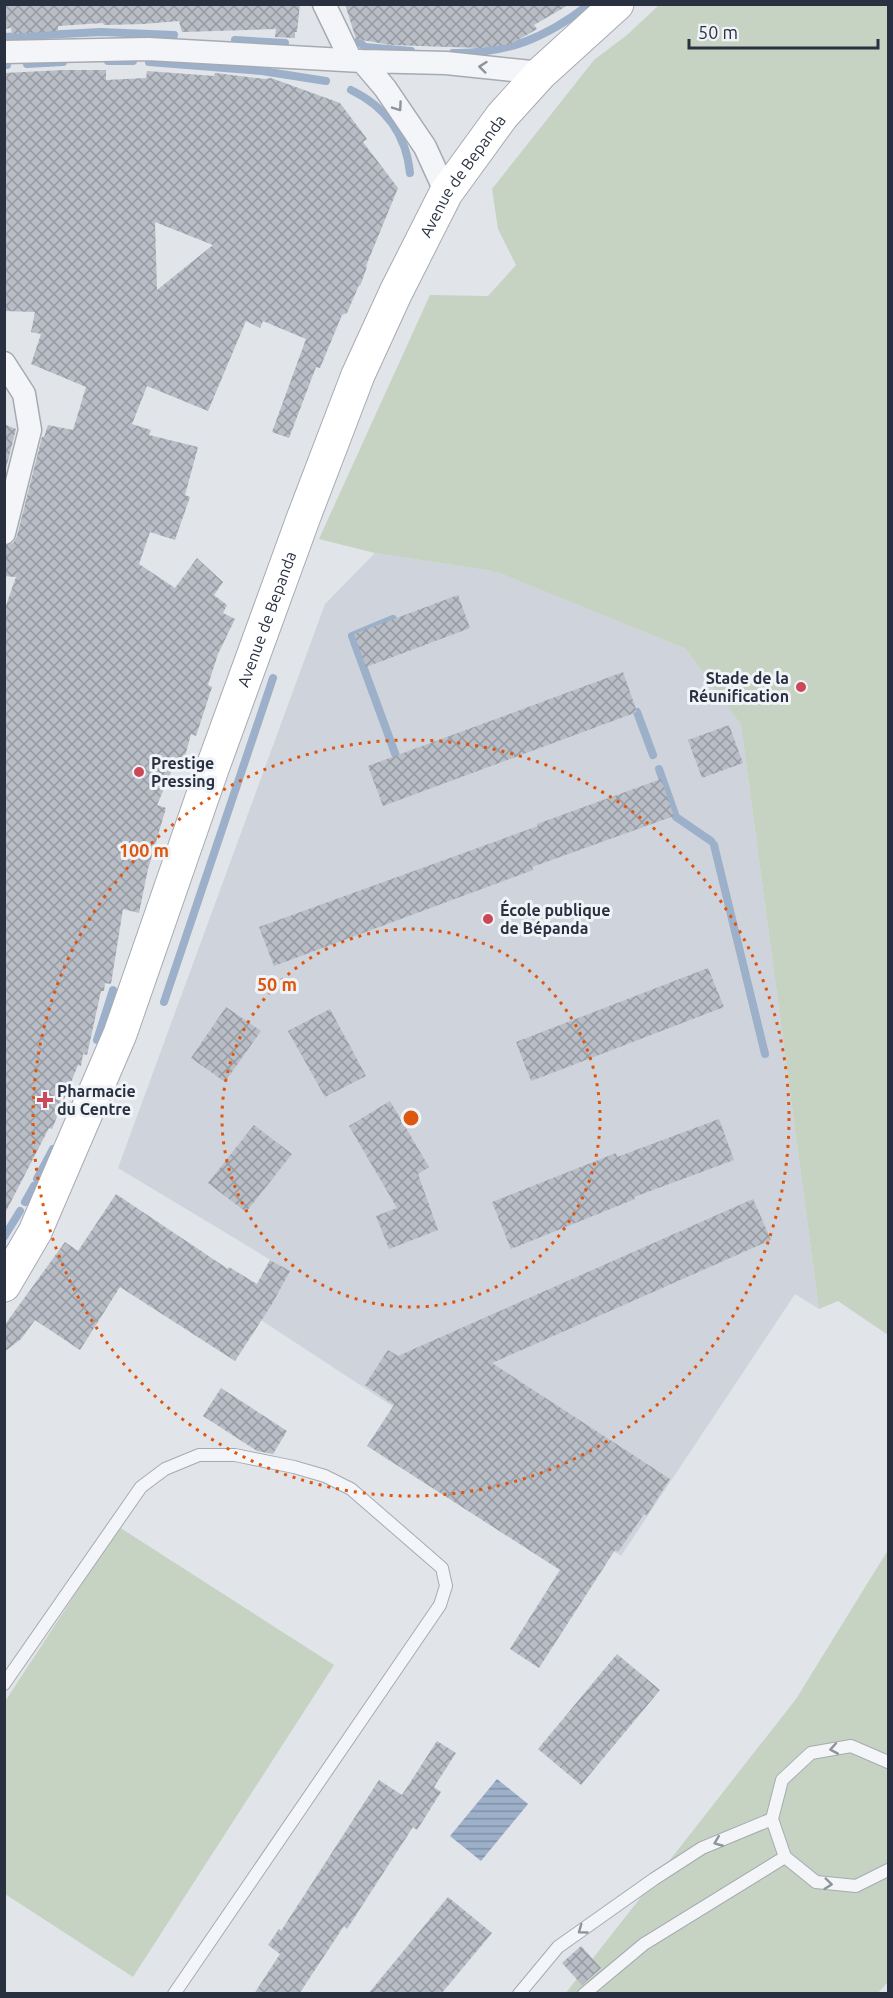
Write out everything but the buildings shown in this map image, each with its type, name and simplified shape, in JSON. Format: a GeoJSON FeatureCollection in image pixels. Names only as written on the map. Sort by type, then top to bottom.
{"type":"FeatureCollection","features":[{"type":"Feature","properties":{"kind":"main road","name":"Avenue de Bepanda"},"geometry":{"type":"LineString","coordinates":[[4,1285],[35,1232],[120,1034],[303,519],[358,375],[396,292],[446,194],[502,116],[541,73],[617,4]]}},
{"type":"Feature","properties":{"kind":"street"},"geometry":{"type":"LineString","coordinates":[[324,4],[356,61],[385,88],[425,147],[446,194]]}},
{"type":"Feature","properties":{"kind":"street"},"geometry":{"type":"LineString","coordinates":[[4,52],[148,49],[356,61],[446,63],[541,73]]}},
{"type":"Feature","properties":{"kind":"street"},"geometry":{"type":"LineString","coordinates":[[4,363],[24,394],[30,430],[4,533]]}},
{"type":"Feature","properties":{"kind":"lane"},"geometry":{"type":"LineString","coordinates":[[4,1684],[141,1487],[165,1469],[198,1455],[235,1455],[325,1476],[351,1489],[442,1568],[446,1586],[440,1605],[174,1994]]}},
{"type":"Feature","properties":{"kind":"lane"},"geometry":{"type":"LineString","coordinates":[[888,1761],[851,1746],[811,1753],[782,1780],[772,1819],[784,1857],[816,1882],[856,1886],[888,1870]]}},
{"type":"Feature","properties":{"kind":"lane"},"geometry":{"type":"LineString","coordinates":[[519,1994],[558,1947],[654,1878],[702,1848],[772,1819]]}},
{"type":"Feature","properties":{"kind":"lane"},"geometry":{"type":"LineString","coordinates":[[584,1994],[644,1944],[784,1857]]}},
{"type":"Feature","properties":{"kind":"shaded area","name":"École publique de Bépanda"},"geometry":{"type":"Polygon","coordinates":[[[375,553],[502,574],[686,649],[741,725],[819,1309],[795,1294],[621,1556],[261,1320],[289,1271],[118,1168],[325,604],[375,553]]]}},
{"type":"Feature","properties":{"kind":"green space","name":"Stade de la Réunification"},"geometry":{"type":"Polygon","coordinates":[[[659,5],[888,5],[888,1335],[838,1301],[819,1309],[741,725],[686,649],[502,574],[375,553],[319,539],[430,295],[488,296],[516,265],[498,229],[492,189],[594,60],[627,35],[659,5]]]}},
{"type":"Feature","properties":{"kind":"green space"},"geometry":{"type":"Polygon","coordinates":[[[119,1527],[334,1665],[133,1977],[5,1894],[4,1703],[119,1527]]]}},
{"type":"Feature","properties":{"kind":"green space"},"geometry":{"type":"Polygon","coordinates":[[[888,1550],[888,1982],[877,1994],[565,1994],[796,1699],[888,1550]]]}},
{"type":"Feature","properties":{"kind":"water"},"geometry":{"type":"Polygon","coordinates":[[[497,1779],[528,1804],[481,1861],[450,1836],[497,1779]]]}},
{"type":"Feature","properties":{"kind":"waterway"},"geometry":{"type":"LineString","coordinates":[[453,53],[491,51],[524,42],[556,27],[587,6]]}},
{"type":"Feature","properties":{"kind":"waterway"},"geometry":{"type":"LineString","coordinates":[[4,37],[101,32],[174,35]]}},
{"type":"Feature","properties":{"kind":"waterway"},"geometry":{"type":"LineString","coordinates":[[235,40],[285,43]]}},
{"type":"Feature","properties":{"kind":"waterway"},"geometry":{"type":"LineString","coordinates":[[358,41],[365,47],[411,51]]}},
{"type":"Feature","properties":{"kind":"waterway"},"geometry":{"type":"LineString","coordinates":[[108,61],[133,61]]}},
{"type":"Feature","properties":{"kind":"waterway"},"geometry":{"type":"LineString","coordinates":[[27,64],[63,62]]}},
{"type":"Feature","properties":{"kind":"waterway"},"geometry":{"type":"LineString","coordinates":[[149,62],[262,71],[326,81]]}},
{"type":"Feature","properties":{"kind":"waterway"},"geometry":{"type":"LineString","coordinates":[[351,90],[384,113],[392,123],[404,146],[410,173]]}},
{"type":"Feature","properties":{"kind":"waterway"},"geometry":{"type":"LineString","coordinates":[[393,619],[352,636],[396,756]]}},
{"type":"Feature","properties":{"kind":"waterway"},"geometry":{"type":"LineString","coordinates":[[164,1002],[273,678]]}},
{"type":"Feature","properties":{"kind":"waterway"},"geometry":{"type":"LineString","coordinates":[[637,712],[653,755]]}},
{"type":"Feature","properties":{"kind":"waterway"},"geometry":{"type":"LineString","coordinates":[[659,769],[676,817],[711,841]]}},
{"type":"Feature","properties":{"kind":"waterway"},"geometry":{"type":"LineString","coordinates":[[714,845],[765,1054]]}},
{"type":"Feature","properties":{"kind":"waterway"},"geometry":{"type":"LineString","coordinates":[[97,1040],[113,990]]}},
{"type":"Feature","properties":{"kind":"waterway"},"geometry":{"type":"LineString","coordinates":[[37,1179],[53,1149]]}},
{"type":"Feature","properties":{"kind":"waterway"},"geometry":{"type":"LineString","coordinates":[[25,1202],[34,1186]]}},
{"type":"Feature","properties":{"kind":"waterway"},"geometry":{"type":"LineString","coordinates":[[4,1237],[20,1211]]}},
{"type":"Feature","properties":{"kind":"place","name":"Stade de la Réunification"},"geometry":{"type":"Point","coordinates":[801,687]}},
{"type":"Feature","properties":{"kind":"place","name":"Prestige Pressing"},"geometry":{"type":"Point","coordinates":[139,772]}},
{"type":"Feature","properties":{"kind":"place","name":"École publique de Bépanda"},"geometry":{"type":"Point","coordinates":[488,919]}},
{"type":"Feature","properties":{"kind":"place","name":"Pharmacie du Centre"},"geometry":{"type":"Point","coordinates":[45,1100]}}]}
